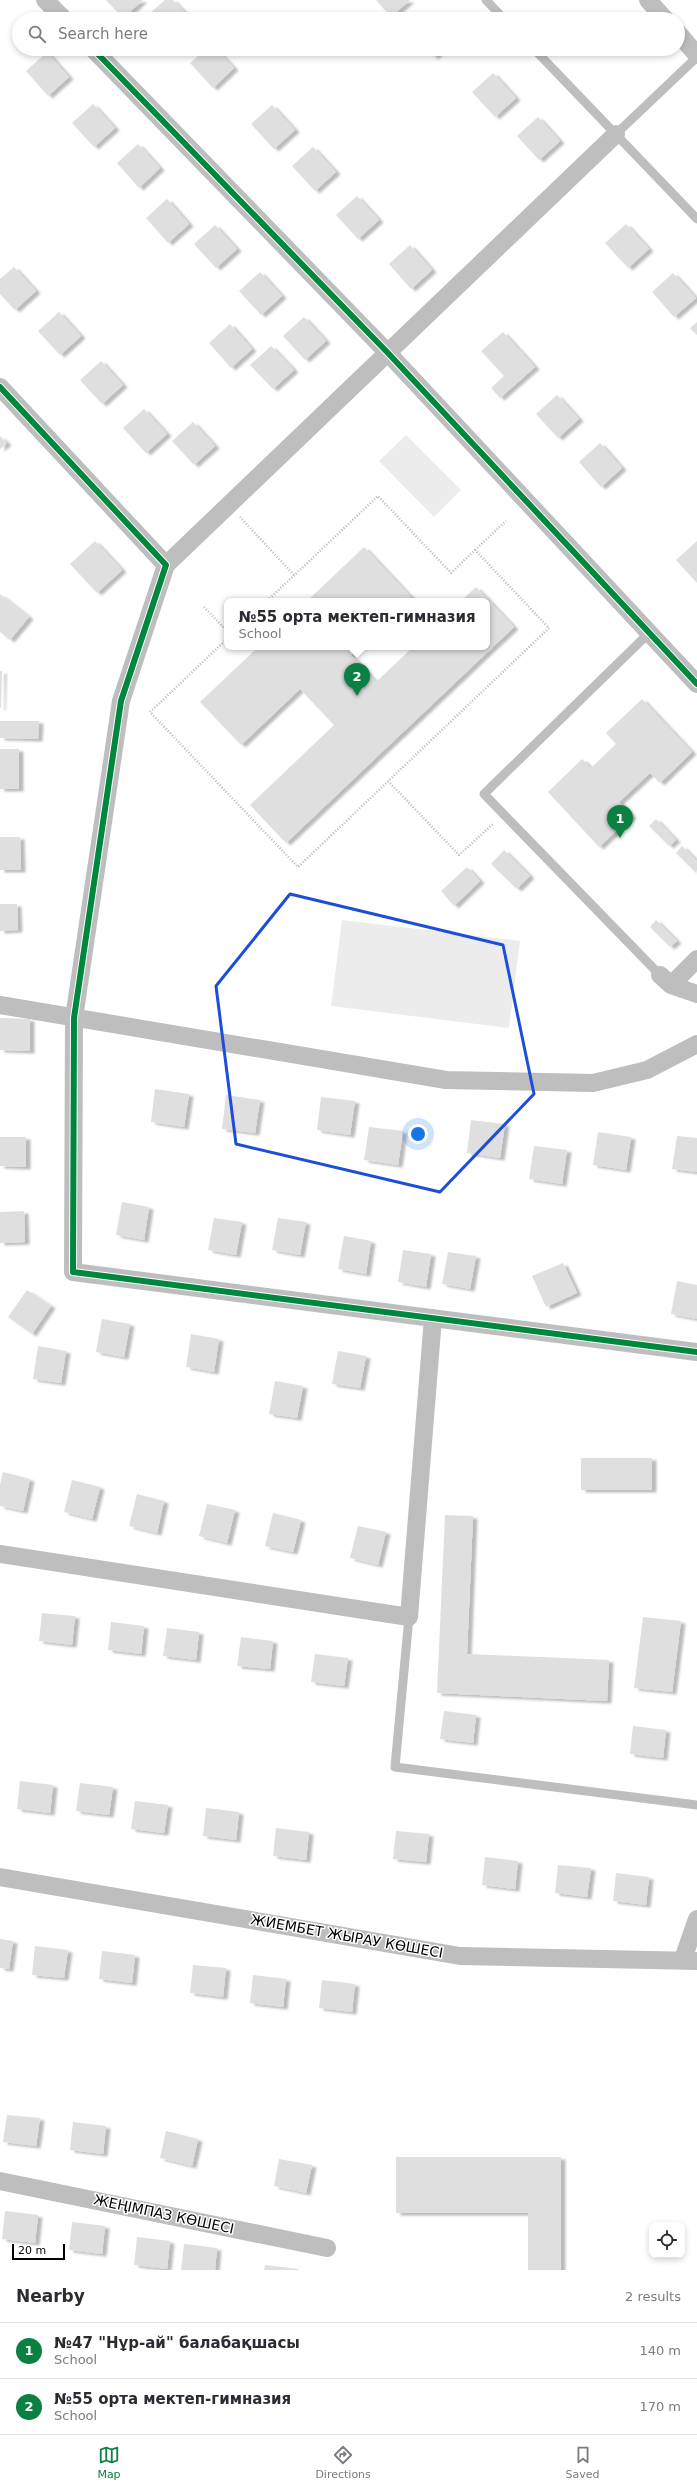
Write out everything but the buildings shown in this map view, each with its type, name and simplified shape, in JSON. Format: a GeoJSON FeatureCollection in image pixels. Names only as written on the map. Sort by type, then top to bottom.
{"type":"FeatureCollection","features":[{"type":"Feature","properties":{"kind":"street"},"geometry":{"type":"LineString","coordinates":[[45,0],[57,12]]}},
{"type":"Feature","properties":{"kind":"street"},"geometry":{"type":"LineString","coordinates":[[648,0],[659,12]]}},
{"type":"Feature","properties":{"kind":"street"},"geometry":{"type":"LineString","coordinates":[[685,42],[697,56]]}},
{"type":"Feature","properties":{"kind":"street"},"geometry":{"type":"LineString","coordinates":[[100,56],[388,353],[697,684]]}},
{"type":"Feature","properties":{"kind":"street"},"geometry":{"type":"LineString","coordinates":[[616,134],[166,565],[121,701],[74,1018],[73,1272],[697,1352]]}},
{"type":"Feature","properties":{"kind":"street"},"geometry":{"type":"LineString","coordinates":[[0,387],[166,565]]}},
{"type":"Feature","properties":{"kind":"street"},"geometry":{"type":"LineString","coordinates":[[666,980],[697,959]]}},
{"type":"Feature","properties":{"kind":"street"},"geometry":{"type":"LineString","coordinates":[[666,980],[697,994]]}},
{"type":"Feature","properties":{"kind":"street"},"geometry":{"type":"LineString","coordinates":[[0,1006],[446,1080],[593,1084],[647,1070],[697,1044]]}},
{"type":"Feature","properties":{"kind":"street"},"geometry":{"type":"LineString","coordinates":[[0,1554],[409,1617],[433,1318]]}},
{"type":"Feature","properties":{"kind":"street","name":"ЖИЕМБЕТ ЖЫРАУ КӨШЕСІ"},"geometry":{"type":"LineString","coordinates":[[0,1877],[460,1956],[690,1960]]}},
{"type":"Feature","properties":{"kind":"street"},"geometry":{"type":"LineString","coordinates":[[690,1960],[697,1919]]}},
{"type":"Feature","properties":{"kind":"street","name":"ЖЕҢІМПАЗ КӨШЕСІ"},"geometry":{"type":"LineString","coordinates":[[0,2181],[327,2248]]}},
{"type":"Feature","properties":{"kind":"lane"},"geometry":{"type":"LineString","coordinates":[[490,2],[498,12]]}},
{"type":"Feature","properties":{"kind":"lane"},"geometry":{"type":"LineString","coordinates":[[541,56],[697,219]]}},
{"type":"Feature","properties":{"kind":"lane"},"geometry":{"type":"LineString","coordinates":[[616,134],[697,56]]}},
{"type":"Feature","properties":{"kind":"lane"},"geometry":{"type":"LineString","coordinates":[[649,632],[484,794],[666,980]]}},
{"type":"Feature","properties":{"kind":"lane"},"geometry":{"type":"LineString","coordinates":[[409,1617],[395,1767],[697,1806]]}},
{"type":"Feature","properties":{"kind":"path"},"geometry":{"type":"LineString","coordinates":[[270,598],[378,496],[451,573],[506,521]]}},
{"type":"Feature","properties":{"kind":"path"},"geometry":{"type":"LineString","coordinates":[[229,505],[294,575]]}},
{"type":"Feature","properties":{"kind":"path"},"geometry":{"type":"LineString","coordinates":[[224,642],[150,712],[298,866],[549,628],[475,550]]}},
{"type":"Feature","properties":{"kind":"path"},"geometry":{"type":"LineString","coordinates":[[204,607],[224,628]]}},
{"type":"Feature","properties":{"kind":"path"},"geometry":{"type":"LineString","coordinates":[[388,781],[459,855],[503,813]]}},
{"type":"Feature","properties":{"kind":"highlighted area"},"geometry":{"type":"Polygon","coordinates":[[[290,894],[503,945],[534,1094],[440,1192],[236,1144],[216,986],[290,894]]]}},
{"type":"Feature","properties":{"kind":"shaded area"},"geometry":{"type":"Polygon","coordinates":[[[406,435],[461,490],[434,517],[379,461],[406,435]]]}},
{"type":"Feature","properties":{"kind":"shaded area"},"geometry":{"type":"Polygon","coordinates":[[[342,920],[520,941],[509,1028],[331,1006],[342,920]]]}},
{"type":"Feature","properties":{"kind":"cycle path"},"geometry":{"type":"LineString","coordinates":[[100,56],[388,353],[697,684]]}},
{"type":"Feature","properties":{"kind":"cycle path"},"geometry":{"type":"LineString","coordinates":[[0,387],[166,565],[121,701],[74,1018],[73,1272],[697,1352]]}},
{"type":"Feature","properties":{"kind":"place","name":"№55 орта мектеп-гимназия"},"geometry":{"type":"Point","coordinates":[357,696]}},
{"type":"Feature","properties":{"kind":"place","name":"№47 \"Нұр-ай\" балабақшасы"},"geometry":{"type":"Point","coordinates":[620,838]}}]}
